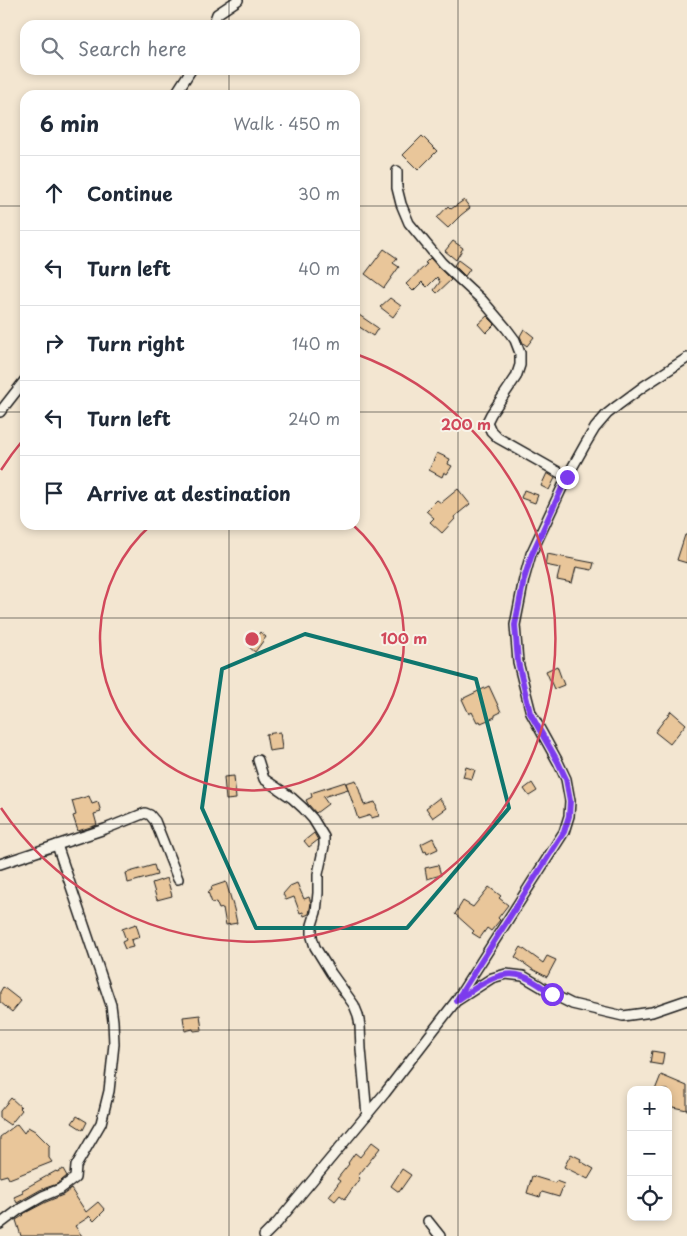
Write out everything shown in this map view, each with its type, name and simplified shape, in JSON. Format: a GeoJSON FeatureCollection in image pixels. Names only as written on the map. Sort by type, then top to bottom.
{"type":"FeatureCollection","features":[{"type":"Feature","properties":{"kind":"street"},"geometry":{"type":"LineString","coordinates":[[215,20],[217,14],[238,0]]}},
{"type":"Feature","properties":{"kind":"street"},"geometry":{"type":"LineString","coordinates":[[178,90],[188,75]]}},
{"type":"Feature","properties":{"kind":"street"},"geometry":{"type":"LineString","coordinates":[[397,170],[397,188],[409,223],[442,263],[482,300],[506,328],[515,340],[520,353],[520,365],[516,377],[487,422],[491,431],[498,438],[567,477]]}},
{"type":"Feature","properties":{"kind":"street"},"geometry":{"type":"LineString","coordinates":[[264,1236],[368,1115],[456,1001],[564,832],[569,816],[570,801],[566,779],[530,713],[518,662],[515,625],[524,579],[532,554],[567,477],[596,428],[608,414],[644,386],[687,358]]}},
{"type":"Feature","properties":{"kind":"street"},"geometry":{"type":"LineString","coordinates":[[0,412],[20,386]]}},
{"type":"Feature","properties":{"kind":"street"},"geometry":{"type":"LineString","coordinates":[[258,760],[264,779],[303,808],[313,818],[324,837],[318,874],[318,894],[312,925],[312,937],[315,947],[354,1005],[358,1015],[368,1115]]}},
{"type":"Feature","properties":{"kind":"street"},"geometry":{"type":"LineString","coordinates":[[0,864],[145,813],[156,821],[178,879]]}},
{"type":"Feature","properties":{"kind":"street"},"geometry":{"type":"LineString","coordinates":[[0,1224],[42,1196],[60,1189],[76,1178],[76,1166],[101,1123],[109,1091],[114,1037],[111,1005],[57,845]]}},
{"type":"Feature","properties":{"kind":"street"},"geometry":{"type":"LineString","coordinates":[[456,1001],[492,978],[506,974],[523,976],[572,1004],[623,1016],[652,1012],[687,1000]]}},
{"type":"Feature","properties":{"kind":"street"},"geometry":{"type":"LineString","coordinates":[[428,1221],[440,1236]]}},
{"type":"Feature","properties":{"kind":"highlighted area"},"geometry":{"type":"Polygon","coordinates":[[[305,634],[476,679],[509,808],[407,928],[256,928],[202,808],[222,669],[305,634]]]}},
{"type":"Feature","properties":{"kind":"building"},"geometry":{"type":"Polygon","coordinates":[[[422,136],[437,151],[418,170],[403,155],[422,136]]]}},
{"type":"Feature","properties":{"kind":"building"},"geometry":{"type":"Polygon","coordinates":[[[464,200],[470,208],[448,228],[437,218],[448,206],[451,209],[464,200]]]}},
{"type":"Feature","properties":{"kind":"building"},"geometry":{"type":"Polygon","coordinates":[[[453,241],[463,248],[456,260],[445,251],[453,241]]]}},
{"type":"Feature","properties":{"kind":"building"},"geometry":{"type":"Polygon","coordinates":[[[384,249],[397,258],[393,263],[399,267],[384,288],[365,274],[384,249]]]}},
{"type":"Feature","properties":{"kind":"building"},"geometry":{"type":"Polygon","coordinates":[[[430,258],[451,280],[437,293],[434,290],[440,282],[437,277],[427,287],[422,282],[413,291],[406,284],[427,264],[425,263],[430,258]]]}},
{"type":"Feature","properties":{"kind":"building"},"geometry":{"type":"Polygon","coordinates":[[[458,260],[470,269],[465,276],[454,265],[458,260]]]}},
{"type":"Feature","properties":{"kind":"building"},"geometry":{"type":"Polygon","coordinates":[[[390,298],[401,306],[393,317],[380,307],[390,298]]]}},
{"type":"Feature","properties":{"kind":"building"},"geometry":{"type":"Polygon","coordinates":[[[360,316],[378,328],[373,336],[360,327],[360,316]]]}},
{"type":"Feature","properties":{"kind":"building"},"geometry":{"type":"Polygon","coordinates":[[[487,316],[495,324],[486,333],[478,324],[487,316]]]}},
{"type":"Feature","properties":{"kind":"building"},"geometry":{"type":"Polygon","coordinates":[[[524,329],[534,337],[527,346],[523,343],[520,336],[524,329]]]}},
{"type":"Feature","properties":{"kind":"building"},"geometry":{"type":"Polygon","coordinates":[[[437,453],[450,459],[448,464],[452,466],[447,474],[444,472],[442,477],[429,470],[437,453]]]}},
{"type":"Feature","properties":{"kind":"building"},"geometry":{"type":"Polygon","coordinates":[[[547,473],[555,478],[549,490],[541,486],[547,473]]]}},
{"type":"Feature","properties":{"kind":"building"},"geometry":{"type":"Polygon","coordinates":[[[458,489],[470,504],[454,517],[455,519],[442,533],[430,522],[434,518],[426,511],[437,500],[441,503],[458,489]]]}},
{"type":"Feature","properties":{"kind":"building"},"geometry":{"type":"Polygon","coordinates":[[[524,490],[538,495],[535,503],[521,498],[524,490]]]}},
{"type":"Feature","properties":{"kind":"building"},"geometry":{"type":"Polygon","coordinates":[[[685,535],[687,535],[687,563],[677,560],[685,535]]]}},
{"type":"Feature","properties":{"kind":"building"},"geometry":{"type":"Polygon","coordinates":[[[547,554],[594,563],[592,570],[576,567],[572,583],[557,580],[560,568],[545,565],[547,554]]]}},
{"type":"Feature","properties":{"kind":"building"},"geometry":{"type":"Polygon","coordinates":[[[260,632],[266,637],[255,652],[249,647],[260,632]]]}},
{"type":"Feature","properties":{"kind":"building"},"geometry":{"type":"Polygon","coordinates":[[[557,666],[564,685],[554,689],[546,671],[557,666]]]}},
{"type":"Feature","properties":{"kind":"building"},"geometry":{"type":"Polygon","coordinates":[[[489,686],[501,712],[481,723],[480,721],[477,722],[472,712],[469,714],[462,699],[489,686]]]}},
{"type":"Feature","properties":{"kind":"building"},"geometry":{"type":"Polygon","coordinates":[[[671,711],[686,724],[670,744],[655,732],[671,711]]]}},
{"type":"Feature","properties":{"kind":"building"},"geometry":{"type":"Polygon","coordinates":[[[280,732],[282,749],[269,751],[266,734],[280,732]]]}},
{"type":"Feature","properties":{"kind":"building"},"geometry":{"type":"Polygon","coordinates":[[[466,767],[475,770],[472,779],[463,777],[466,767]]]}},
{"type":"Feature","properties":{"kind":"building"},"geometry":{"type":"Polygon","coordinates":[[[234,776],[236,799],[226,800],[224,777],[234,776]]]}},
{"type":"Feature","properties":{"kind":"building"},"geometry":{"type":"Polygon","coordinates":[[[356,780],[364,805],[375,802],[379,816],[371,818],[371,815],[358,819],[346,783],[356,780]]]}},
{"type":"Feature","properties":{"kind":"building"},"geometry":{"type":"Polygon","coordinates":[[[345,782],[348,789],[323,797],[328,804],[316,813],[308,804],[306,800],[312,797],[311,793],[345,782]]]}},
{"type":"Feature","properties":{"kind":"building"},"geometry":{"type":"Polygon","coordinates":[[[532,783],[537,791],[529,796],[524,789],[532,783]]]}},
{"type":"Feature","properties":{"kind":"building"},"geometry":{"type":"Polygon","coordinates":[[[89,796],[92,804],[98,802],[101,812],[94,814],[97,825],[78,831],[73,816],[76,815],[72,801],[89,796]]]}},
{"type":"Feature","properties":{"kind":"building"},"geometry":{"type":"Polygon","coordinates":[[[439,798],[447,808],[433,818],[426,808],[439,798]]]}},
{"type":"Feature","properties":{"kind":"building"},"geometry":{"type":"Polygon","coordinates":[[[314,833],[318,840],[309,847],[304,841],[314,833]]]}},
{"type":"Feature","properties":{"kind":"building"},"geometry":{"type":"Polygon","coordinates":[[[433,838],[438,849],[427,854],[426,851],[424,852],[421,844],[433,838]]]}},
{"type":"Feature","properties":{"kind":"building"},"geometry":{"type":"Polygon","coordinates":[[[154,865],[157,875],[128,883],[126,873],[154,865]]]}},
{"type":"Feature","properties":{"kind":"building"},"geometry":{"type":"Polygon","coordinates":[[[438,865],[441,875],[427,879],[425,868],[438,865]]]}},
{"type":"Feature","properties":{"kind":"building"},"geometry":{"type":"Polygon","coordinates":[[[167,878],[172,896],[157,900],[152,883],[167,878]]]}},
{"type":"Feature","properties":{"kind":"building"},"geometry":{"type":"Polygon","coordinates":[[[226,882],[237,923],[226,925],[223,908],[219,909],[216,902],[212,903],[208,892],[212,890],[211,887],[226,882]]]}},
{"type":"Feature","properties":{"kind":"building"},"geometry":{"type":"Polygon","coordinates":[[[297,883],[304,899],[309,897],[311,903],[309,914],[304,916],[303,912],[300,913],[294,897],[286,900],[283,894],[290,886],[297,883]]]}},
{"type":"Feature","properties":{"kind":"building"},"geometry":{"type":"Polygon","coordinates":[[[489,887],[501,896],[499,898],[508,905],[498,918],[500,920],[491,931],[487,928],[480,938],[472,933],[474,931],[455,914],[463,901],[473,907],[489,887]]]}},
{"type":"Feature","properties":{"kind":"building"},"geometry":{"type":"Polygon","coordinates":[[[136,924],[140,937],[131,940],[133,947],[125,949],[122,942],[126,940],[122,929],[136,924]]]}},
{"type":"Feature","properties":{"kind":"building"},"geometry":{"type":"Polygon","coordinates":[[[521,947],[543,963],[547,956],[556,960],[547,977],[515,957],[521,947]]]}},
{"type":"Feature","properties":{"kind":"building"},"geometry":{"type":"Polygon","coordinates":[[[3,987],[21,1001],[12,1012],[0,1002],[0,992],[3,987]]]}},
{"type":"Feature","properties":{"kind":"building"},"geometry":{"type":"Polygon","coordinates":[[[200,1015],[202,1030],[194,1031],[193,1029],[185,1031],[183,1017],[200,1015]]]}},
{"type":"Feature","properties":{"kind":"building"},"geometry":{"type":"Polygon","coordinates":[[[652,1051],[664,1053],[662,1065],[650,1063],[652,1051]]]}},
{"type":"Feature","properties":{"kind":"building"},"geometry":{"type":"Polygon","coordinates":[[[661,1075],[687,1086],[687,1110],[672,1107],[672,1086],[657,1086],[661,1075]]]}},
{"type":"Feature","properties":{"kind":"building"},"geometry":{"type":"Polygon","coordinates":[[[11,1098],[22,1110],[10,1125],[0,1118],[0,1111],[11,1098]]]}},
{"type":"Feature","properties":{"kind":"building"},"geometry":{"type":"Polygon","coordinates":[[[77,1116],[87,1122],[83,1130],[72,1123],[77,1116]]]}},
{"type":"Feature","properties":{"kind":"building"},"geometry":{"type":"Polygon","coordinates":[[[17,1124],[24,1133],[28,1127],[35,1131],[50,1146],[49,1158],[52,1162],[9,1179],[7,1175],[0,1177],[0,1137],[17,1124]]]}},
{"type":"Feature","properties":{"kind":"building"},"geometry":{"type":"Polygon","coordinates":[[[372,1142],[380,1148],[358,1176],[360,1178],[345,1199],[340,1195],[335,1201],[329,1196],[340,1181],[337,1179],[355,1153],[360,1157],[372,1142]]]}},
{"type":"Feature","properties":{"kind":"building"},"geometry":{"type":"Polygon","coordinates":[[[571,1154],[594,1169],[588,1179],[564,1167],[571,1154]]]}},
{"type":"Feature","properties":{"kind":"building"},"geometry":{"type":"Polygon","coordinates":[[[63,1169],[67,1176],[57,1184],[40,1190],[17,1203],[14,1197],[23,1193],[22,1190],[63,1169]]]}},
{"type":"Feature","properties":{"kind":"building"},"geometry":{"type":"Polygon","coordinates":[[[402,1169],[411,1175],[399,1192],[391,1186],[402,1169]]]}},
{"type":"Feature","properties":{"kind":"building"},"geometry":{"type":"Polygon","coordinates":[[[532,1176],[564,1184],[559,1197],[542,1192],[540,1197],[527,1193],[532,1176]]]}},
{"type":"Feature","properties":{"kind":"building"},"geometry":{"type":"Polygon","coordinates":[[[71,1189],[86,1212],[98,1202],[105,1210],[94,1221],[89,1216],[75,1226],[82,1236],[21,1236],[16,1220],[23,1214],[63,1195],[71,1189]]]}},
{"type":"Feature","properties":{"kind":"route"},"geometry":{"type":"LineString","coordinates":[[552,994],[523,976],[506,974],[492,978],[456,1001],[564,832],[569,816],[570,801],[566,779],[530,713],[518,662],[515,625],[524,579],[532,554],[567,477]]}}]}
